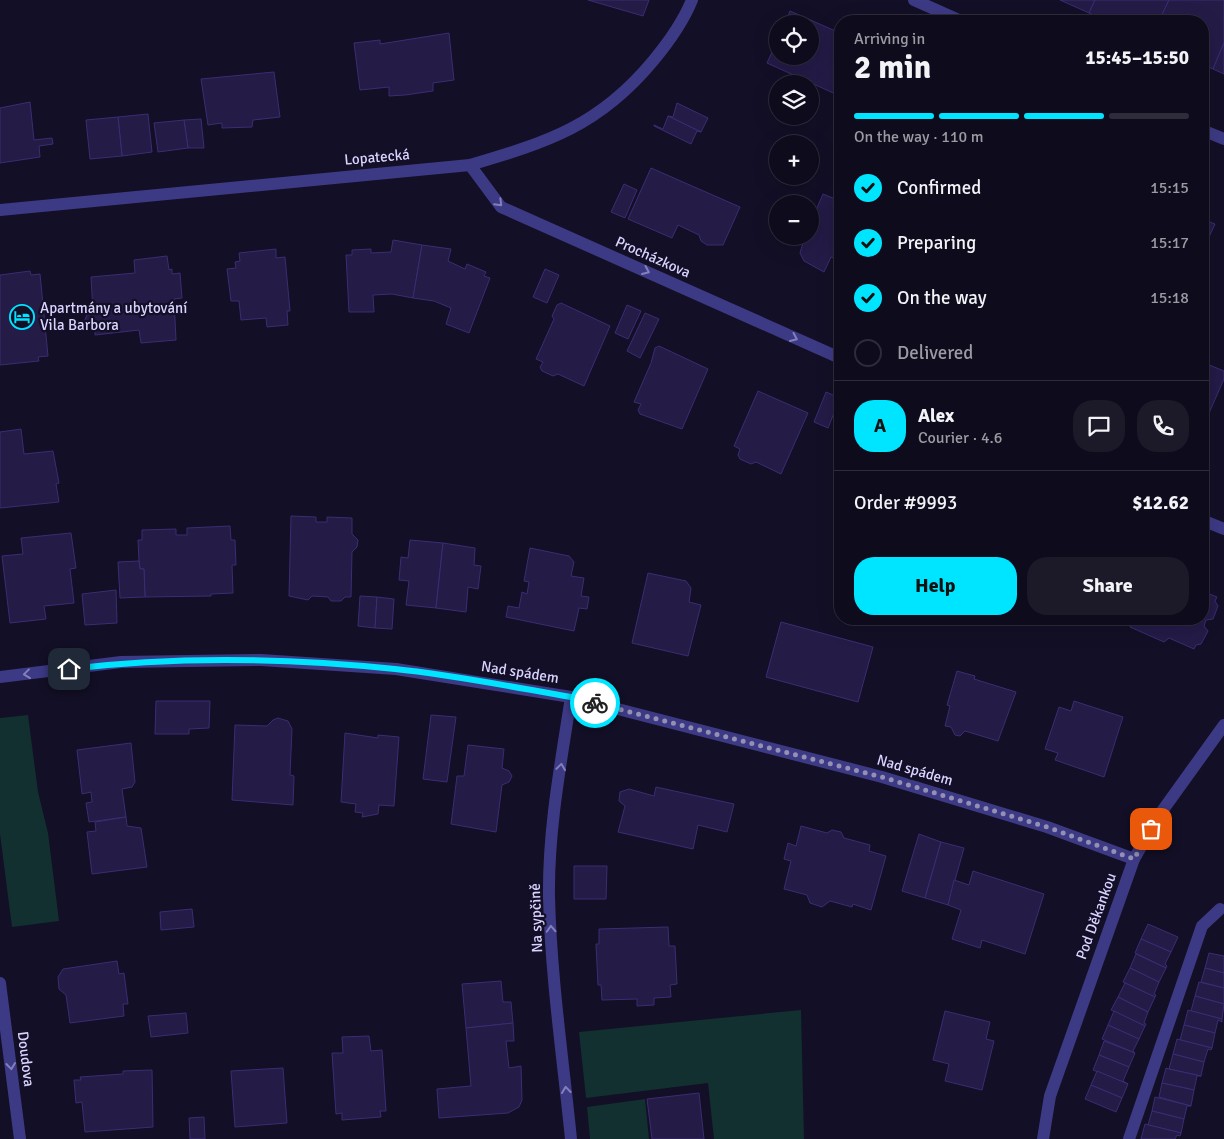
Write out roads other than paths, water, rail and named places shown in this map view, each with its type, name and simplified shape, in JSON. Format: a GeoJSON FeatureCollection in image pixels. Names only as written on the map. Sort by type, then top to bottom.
{"type":"FeatureCollection","features":[{"type":"Feature","properties":{"kind":"street","name":"Lopatecká"},"geometry":{"type":"LineString","coordinates":[[0,210],[470,164],[535,146],[591,119],[615,102],[635,82],[666,45],[692,0]]}},
{"type":"Feature","properties":{"kind":"street"},"geometry":{"type":"LineString","coordinates":[[914,0],[948,15]]}},
{"type":"Feature","properties":{"kind":"street"},"geometry":{"type":"LineString","coordinates":[[1209,133],[1224,139]]}},
{"type":"Feature","properties":{"kind":"street","name":"Procházkova"},"geometry":{"type":"LineString","coordinates":[[470,164],[501,206],[834,355]]}},
{"type":"Feature","properties":{"kind":"street"},"geometry":{"type":"LineString","coordinates":[[1209,523],[1224,529]]}},
{"type":"Feature","properties":{"kind":"street","name":"Nad spádem"},"geometry":{"type":"LineString","coordinates":[[0,677],[121,662],[261,660],[396,669],[571,697],[882,777],[1047,827],[1134,859]]}},
{"type":"Feature","properties":{"kind":"street","name":"Na sypčině"},"geometry":{"type":"LineString","coordinates":[[570,1139],[549,895],[560,771],[571,697]]}},
{"type":"Feature","properties":{"kind":"street","name":"Pod Děkankou"},"geometry":{"type":"LineString","coordinates":[[1043,1139],[1050,1096],[1134,859],[1160,814],[1224,725]]}},
{"type":"Feature","properties":{"kind":"street"},"geometry":{"type":"LineString","coordinates":[[1129,1139],[1202,926],[1220,909]]}},
{"type":"Feature","properties":{"kind":"street","name":"Doudova"},"geometry":{"type":"LineString","coordinates":[[0,983],[20,1139]]}},
{"type":"Feature","properties":{"kind":"place","name":"Apartmány a ubytování Vila Barbora"},"geometry":{"type":"Point","coordinates":[22,317]}}]}
